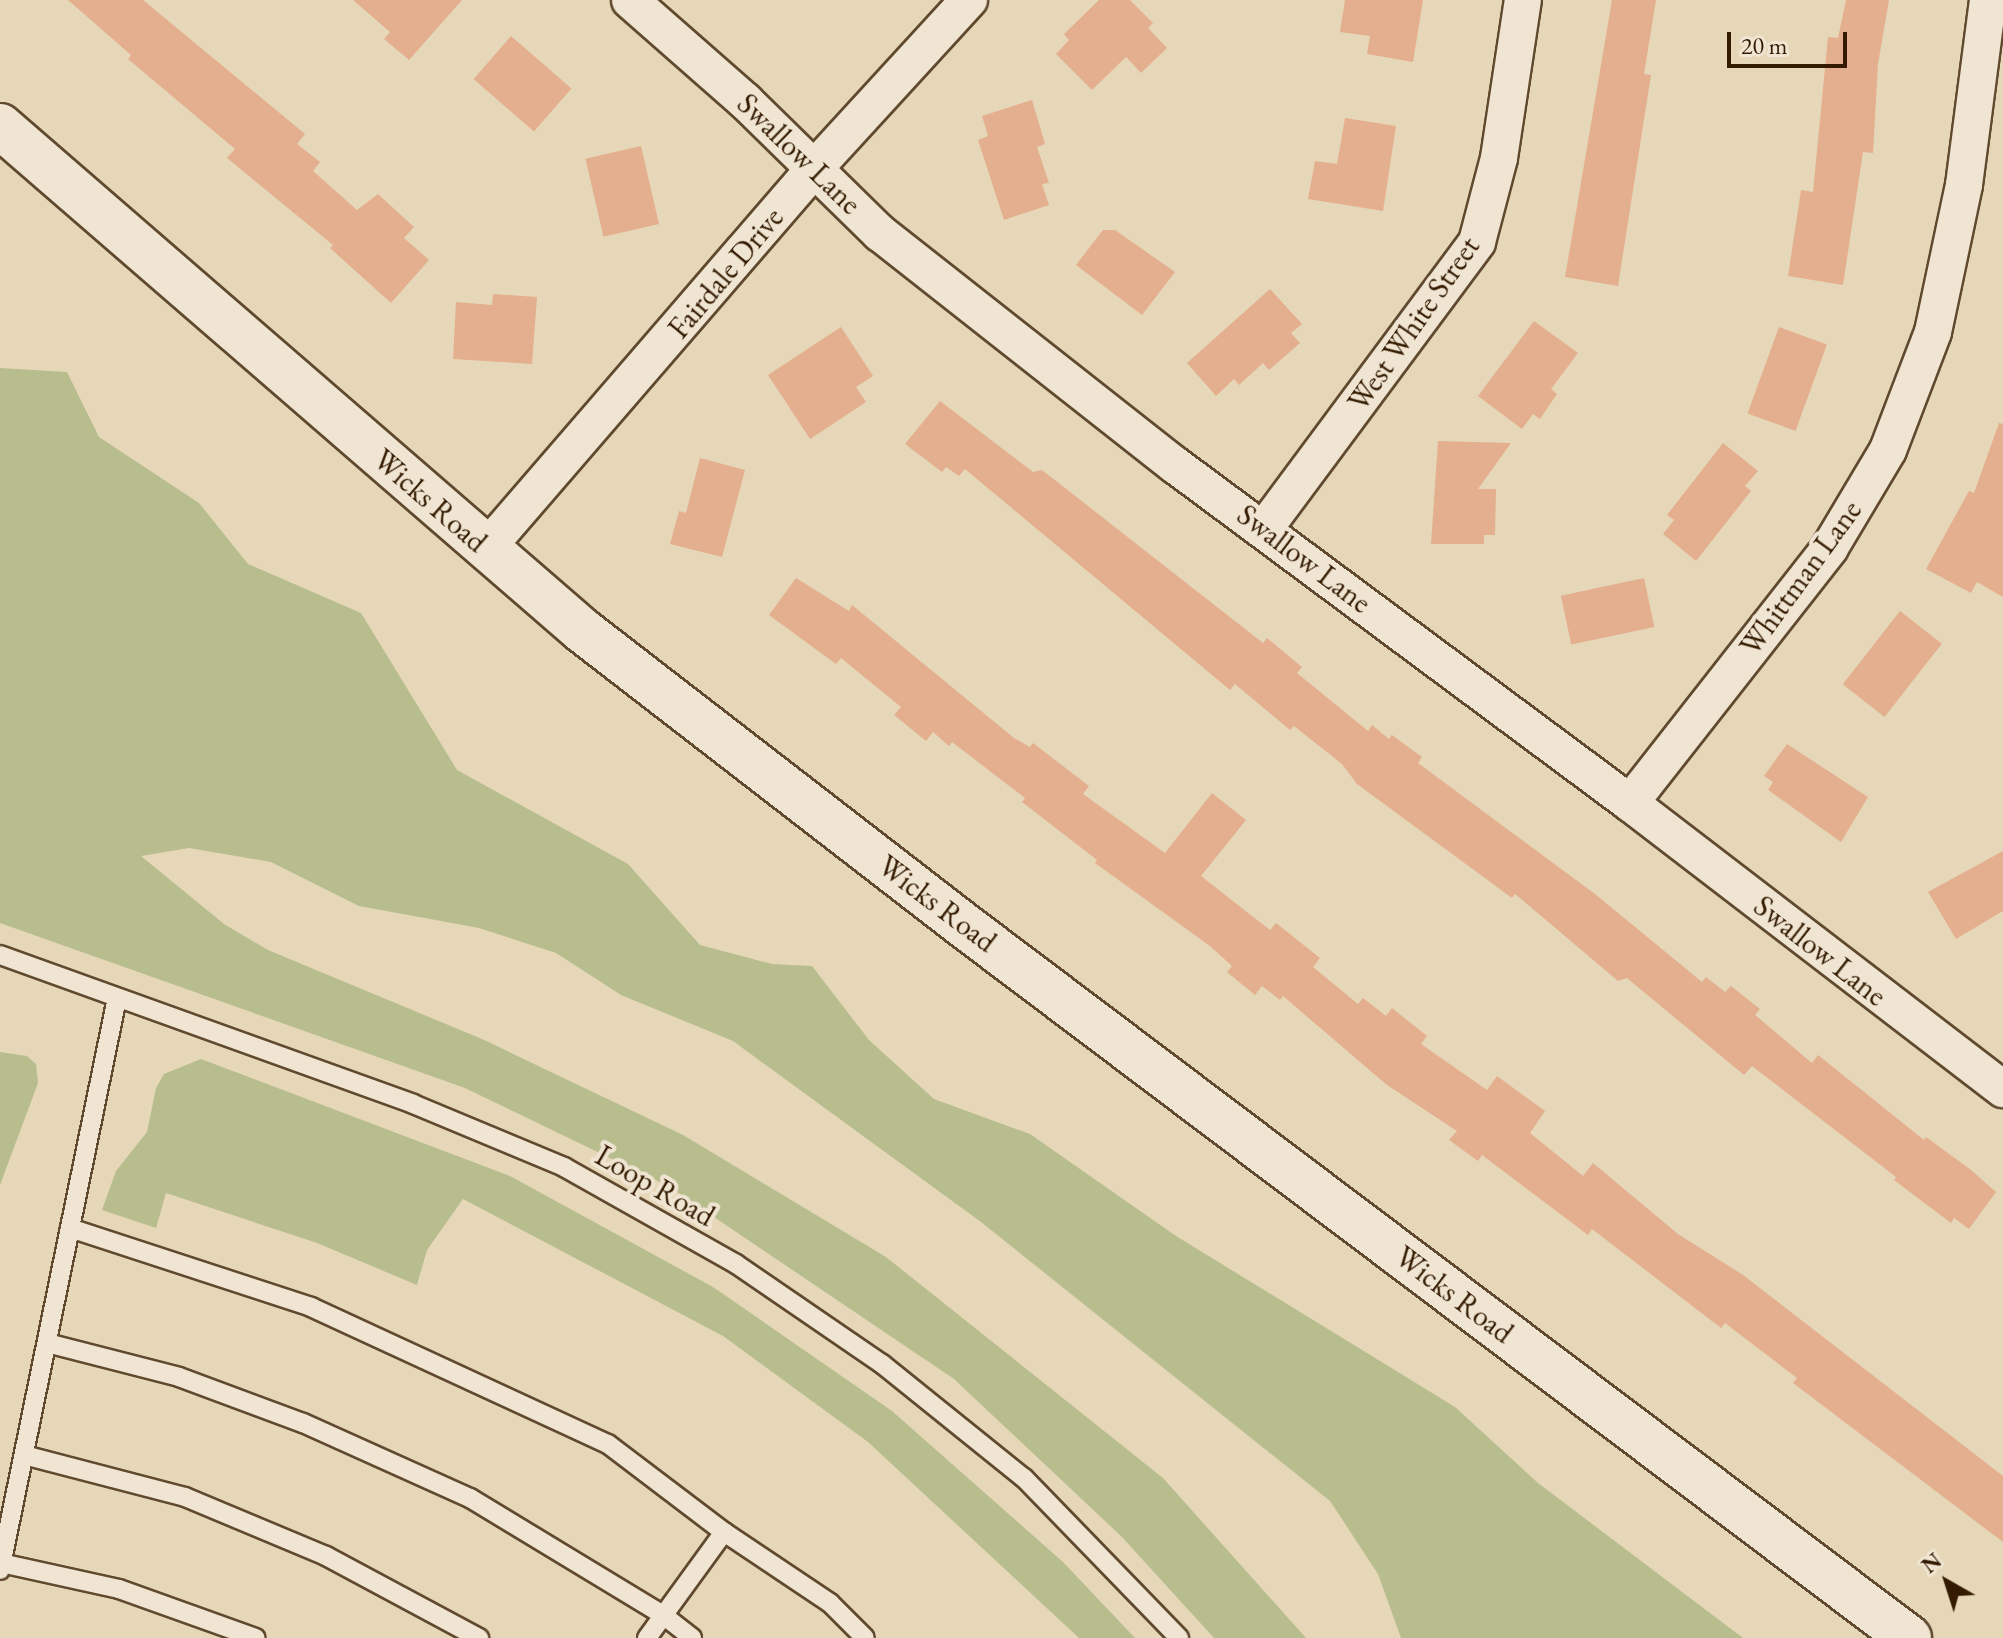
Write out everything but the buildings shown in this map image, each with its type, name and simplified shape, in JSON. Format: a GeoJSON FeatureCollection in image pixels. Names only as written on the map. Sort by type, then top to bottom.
{"type":"FeatureCollection","features":[{"type":"Feature","properties":{"kind":"main road","name":"Wicks Road"},"geometry":{"type":"LineString","coordinates":[[0,126],[486,549],[810,808],[1909,1638]]}},
{"type":"Feature","properties":{"kind":"street","name":"Swallow Lane"},"geometry":{"type":"LineString","coordinates":[[630,0],[745,101],[880,233],[1264,529],[2000,1082]]}},
{"type":"Feature","properties":{"kind":"street","name":"Fairdale Drive"},"geometry":{"type":"LineString","coordinates":[[486,549],[813,170],[969,0]]}},
{"type":"Feature","properties":{"kind":"street","name":"West White Street"},"geometry":{"type":"LineString","coordinates":[[1264,529],[1477,242],[1499,158],[1523,0]]}},
{"type":"Feature","properties":{"kind":"street","name":"Whittman Lane"},"geometry":{"type":"LineString","coordinates":[[1630,803],[1829,549],[1888,450],[1933,332],[1964,185],[1988,0]]}},
{"type":"Feature","properties":{"kind":"lane","name":"Loop Road"},"geometry":{"type":"LineString","coordinates":[[0,955],[413,1104],[564,1167],[736,1264],[882,1364],[1024,1478],[1179,1638]]}},
{"type":"Feature","properties":{"kind":"lane"},"geometry":{"type":"LineString","coordinates":[[117,998],[1,1567],[119,1589],[256,1638]]}},
{"type":"Feature","properties":{"kind":"lane"},"geometry":{"type":"LineString","coordinates":[[70,1228],[311,1307],[608,1444],[724,1532],[830,1603],[865,1638]]}},
{"type":"Feature","properties":{"kind":"lane"},"geometry":{"type":"LineString","coordinates":[[47,1343],[179,1377],[303,1423],[470,1498],[663,1615],[692,1638]]}},
{"type":"Feature","properties":{"kind":"lane"},"geometry":{"type":"LineString","coordinates":[[24,1455],[185,1497],[326,1556],[479,1638]]}},
{"type":"Feature","properties":{"kind":"lane"},"geometry":{"type":"LineString","coordinates":[[647,1638],[724,1532]]}},
{"type":"Feature","properties":{"kind":"green space"},"geometry":{"type":"Polygon","coordinates":[[[0,368],[67,372],[99,437],[199,503],[248,564],[361,613],[457,770],[628,864],[700,945],[772,964],[812,966],[869,1040],[934,1099],[1030,1134],[1176,1236],[1455,1407],[1538,1483],[1743,1638],[1401,1638],[1378,1574],[1330,1501],[981,1222],[733,1041],[621,995],[556,953],[479,928],[359,906],[271,862],[189,848],[141,856],[224,924],[268,950],[482,1039],[683,1135],[886,1257],[1163,1478],[1306,1638],[1214,1638],[1122,1537],[954,1379],[668,1186],[465,1088],[0,923],[0,368]]]}},
{"type":"Feature","properties":{"kind":"green space"},"geometry":{"type":"Polygon","coordinates":[[[0,1052],[27,1056],[36,1064],[38,1083],[0,1185],[0,1052]]]}},
{"type":"Feature","properties":{"kind":"green space"},"geometry":{"type":"Polygon","coordinates":[[[201,1059],[510,1176],[713,1287],[892,1411],[1063,1562],[1135,1638],[1079,1638],[868,1442],[723,1336],[463,1199],[427,1250],[417,1285],[317,1243],[166,1193],[156,1228],[102,1210],[116,1171],[147,1132],[156,1088],[164,1074],[201,1059]]]}}]}
